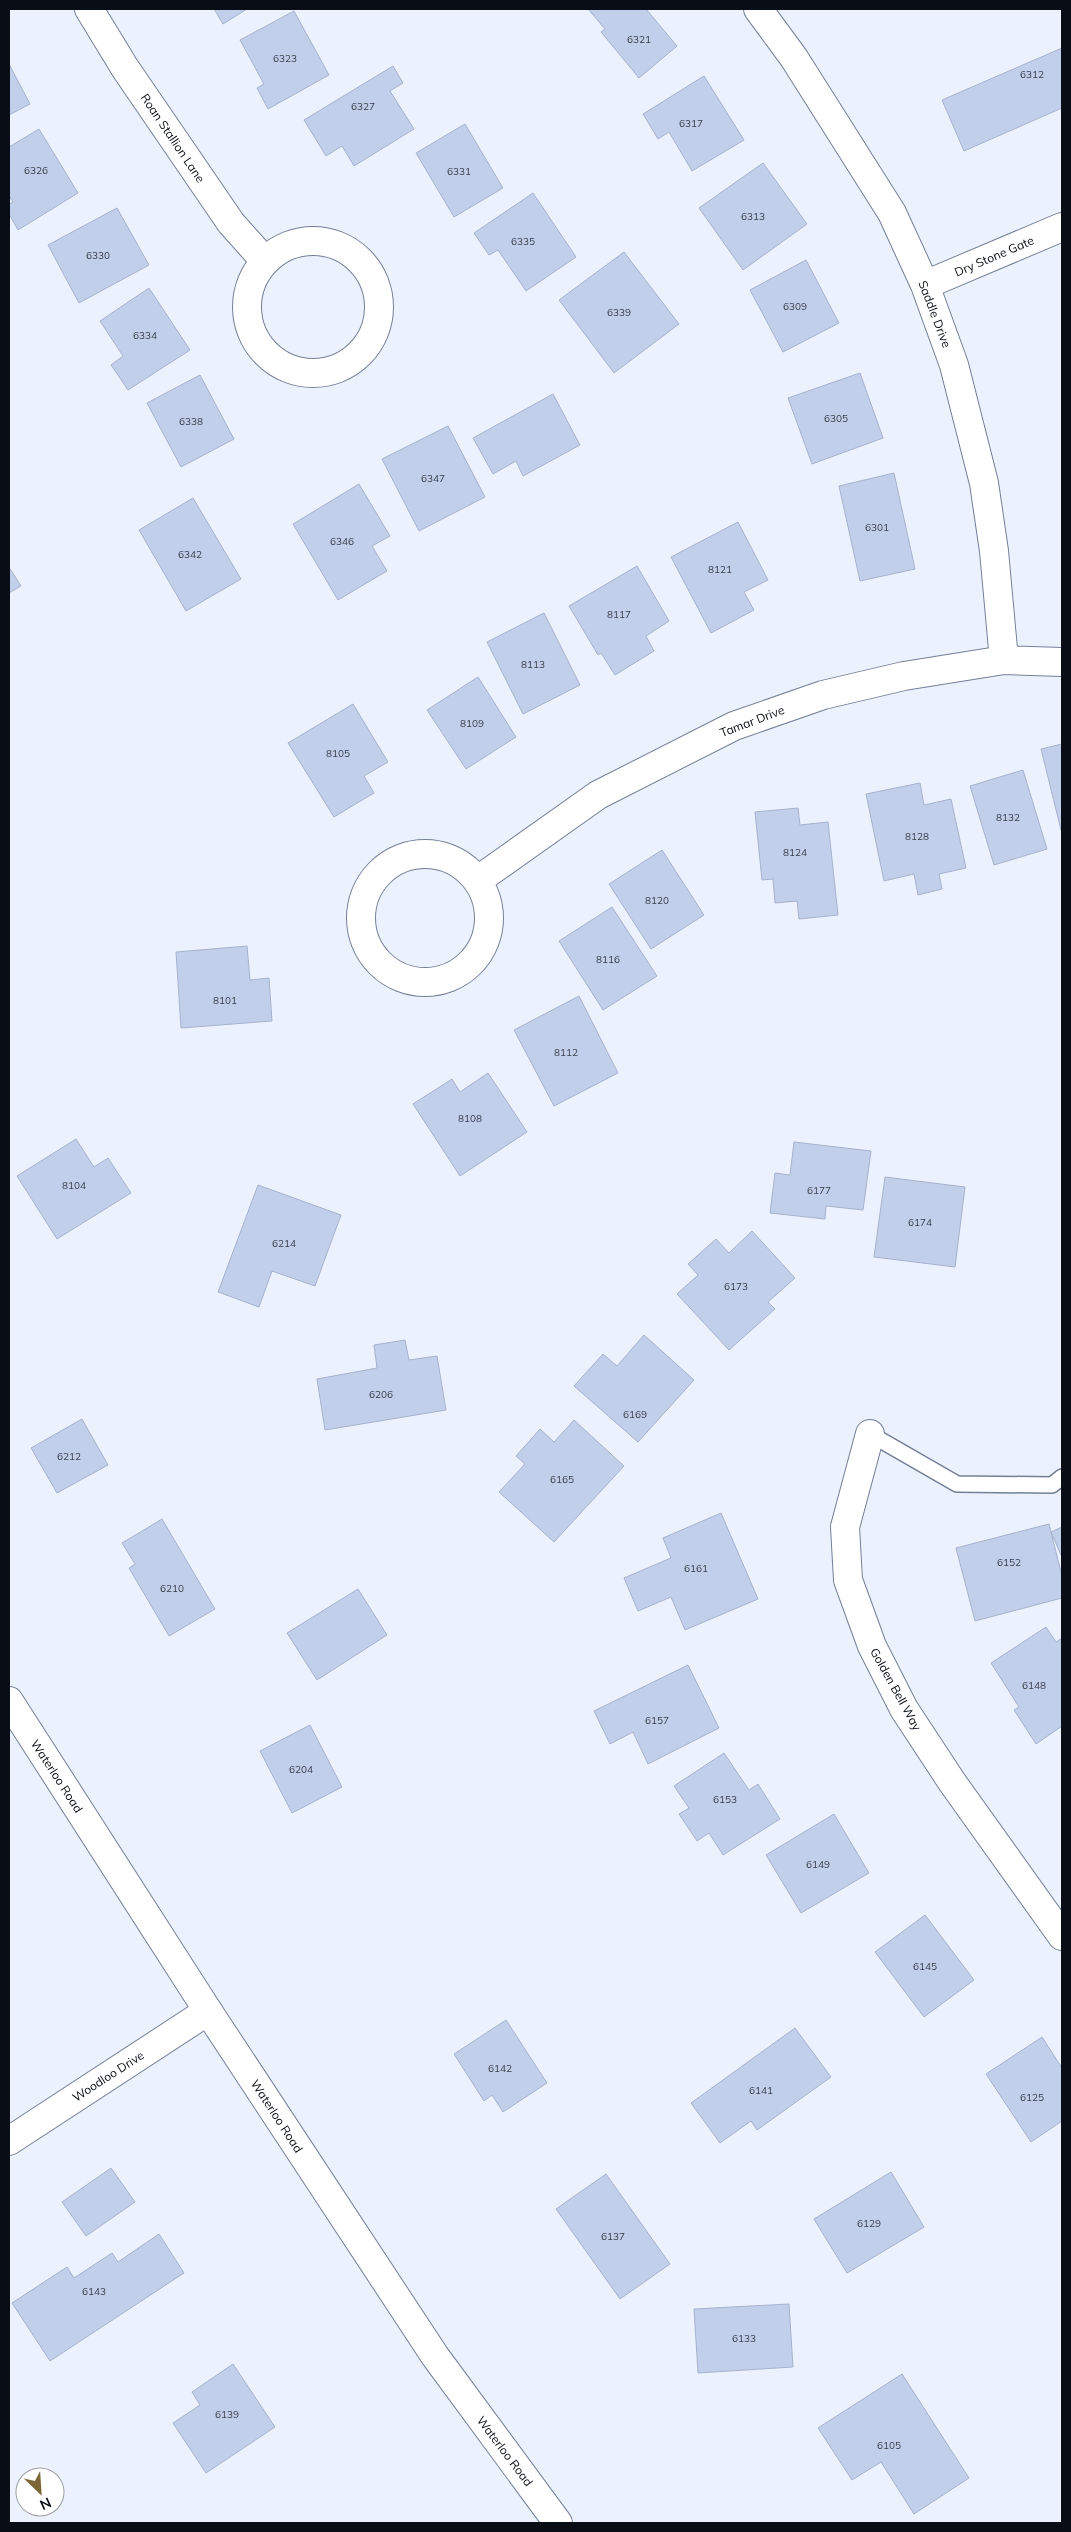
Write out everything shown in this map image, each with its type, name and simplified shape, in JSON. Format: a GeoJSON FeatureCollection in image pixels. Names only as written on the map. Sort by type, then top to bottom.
{"type":"FeatureCollection","features":[{"type":"Feature","properties":{"kind":"street","name":"Roan Stallion Lane"},"geometry":{"type":"LineString","coordinates":[[89,9],[125,68],[231,223],[265,261]]}},
{"type":"Feature","properties":{"kind":"street","name":"Saddle Drive"},"geometry":{"type":"LineString","coordinates":[[758,9],[794,58],[892,213],[925,285],[954,364],[984,483],[994,551],[1004,660]]}},
{"type":"Feature","properties":{"kind":"street","name":"Dry Stone Gate"},"geometry":{"type":"LineString","coordinates":[[925,285],[1062,227]]}},
{"type":"Feature","properties":{"kind":"street"},"geometry":{"type":"LineString","coordinates":[[314,241],[338,245],[358,258],[375,282],[380,304],[377,326],[367,347],[350,362],[325,373],[300,373],[275,363],[254,340],[246,314],[249,286],[265,261],[290,245],[314,241]]}},
{"type":"Feature","properties":{"kind":"street","name":"Tamar Drive"},"geometry":{"type":"LineString","coordinates":[[478,880],[598,795],[734,726],[823,695],[904,676],[1004,660],[1062,662]]}},
{"type":"Feature","properties":{"kind":"street"},"geometry":{"type":"LineString","coordinates":[[427,853],[442,855],[461,864],[478,880],[490,907],[489,930],[478,957],[463,971],[438,982],[412,982],[387,971],[373,958],[363,938],[360,914],[366,891],[380,871],[401,858],[427,853]]}},
{"type":"Feature","properties":{"kind":"street","name":"Golden Bell Way"},"geometry":{"type":"LineString","coordinates":[[870,1434],[845,1527],[848,1580],[872,1646],[904,1709],[952,1782],[1062,1936]]}},
{"type":"Feature","properties":{"kind":"street","name":"Waterloo Road"},"geometry":{"type":"LineString","coordinates":[[9,1701],[208,2011],[435,2356],[558,2523]]}},
{"type":"Feature","properties":{"kind":"street","name":"Woodloo Drive"},"geometry":{"type":"LineString","coordinates":[[9,2141],[208,2011]]}},
{"type":"Feature","properties":{"kind":"lane"},"geometry":{"type":"LineString","coordinates":[[870,1434],[957,1484],[1052,1485],[1062,1477]]}},
{"type":"Feature","properties":{"kind":"building"},"geometry":{"type":"Polygon","coordinates":[[[214,9],[247,9],[223,24],[214,9]]]}},
{"type":"Feature","properties":{"kind":"building"},"geometry":{"type":"Polygon","coordinates":[[[588,9],[646,9],[677,46],[639,78],[601,32],[605,29],[588,9]]]}},
{"type":"Feature","properties":{"kind":"building"},"geometry":{"type":"Polygon","coordinates":[[[294,11],[329,75],[268,109],[257,88],[264,84],[240,40],[294,11]]]}},
{"type":"Feature","properties":{"kind":"building"},"geometry":{"type":"Polygon","coordinates":[[[1062,48],[1062,108],[964,151],[942,100],[1062,48]]]}},
{"type":"Feature","properties":{"kind":"building"},"geometry":{"type":"Polygon","coordinates":[[[9,64],[30,104],[9,115],[9,64]]]}},
{"type":"Feature","properties":{"kind":"building"},"geometry":{"type":"Polygon","coordinates":[[[393,66],[403,83],[390,91],[414,129],[354,166],[342,146],[326,156],[304,120],[393,66]]]}},
{"type":"Feature","properties":{"kind":"building"},"geometry":{"type":"Polygon","coordinates":[[[704,76],[744,140],[692,171],[669,132],[658,139],[643,114],[704,76]]]}},
{"type":"Feature","properties":{"kind":"building"},"geometry":{"type":"Polygon","coordinates":[[[465,124],[503,188],[454,217],[416,153],[465,124]]]}},
{"type":"Feature","properties":{"kind":"building"},"geometry":{"type":"Polygon","coordinates":[[[39,129],[78,193],[18,230],[9,214],[9,204],[13,202],[9,196],[9,147],[39,129]]]}},
{"type":"Feature","properties":{"kind":"building"},"geometry":{"type":"Polygon","coordinates":[[[763,163],[807,224],[743,270],[699,208],[763,163]]]}},
{"type":"Feature","properties":{"kind":"building"},"geometry":{"type":"Polygon","coordinates":[[[533,193],[576,257],[526,291],[498,250],[489,255],[474,233],[533,193]]]}},
{"type":"Feature","properties":{"kind":"building"},"geometry":{"type":"Polygon","coordinates":[[[117,208],[149,265],[79,303],[48,245],[117,208]]]}},
{"type":"Feature","properties":{"kind":"building"},"geometry":{"type":"Polygon","coordinates":[[[624,252],[679,324],[614,373],[559,300],[624,252]]]}},
{"type":"Feature","properties":{"kind":"building"},"geometry":{"type":"Polygon","coordinates":[[[806,260],[839,323],[783,352],[750,290],[806,260]]]}},
{"type":"Feature","properties":{"kind":"building"},"geometry":{"type":"Polygon","coordinates":[[[149,288],[190,350],[128,390],[111,365],[123,356],[100,321],[149,288]]]}},
{"type":"Feature","properties":{"kind":"building"},"geometry":{"type":"Polygon","coordinates":[[[860,373],[883,438],[812,464],[788,398],[860,373]]]}},
{"type":"Feature","properties":{"kind":"building"},"geometry":{"type":"Polygon","coordinates":[[[200,375],[234,439],[181,467],[147,403],[200,375]]]}},
{"type":"Feature","properties":{"kind":"building"},"geometry":{"type":"Polygon","coordinates":[[[553,394],[580,445],[523,476],[516,461],[493,474],[473,438],[553,394]]]}},
{"type":"Feature","properties":{"kind":"building"},"geometry":{"type":"Polygon","coordinates":[[[448,426],[485,497],[419,531],[382,459],[448,426]]]}},
{"type":"Feature","properties":{"kind":"building"},"geometry":{"type":"Polygon","coordinates":[[[894,473],[915,569],[860,581],[839,486],[894,473]]]}},
{"type":"Feature","properties":{"kind":"building"},"geometry":{"type":"Polygon","coordinates":[[[359,484],[390,536],[372,546],[387,571],[338,600],[293,524],[359,484]]]}},
{"type":"Feature","properties":{"kind":"building"},"geometry":{"type":"Polygon","coordinates":[[[193,498],[241,579],[186,611],[139,530],[193,498]]]}},
{"type":"Feature","properties":{"kind":"building"},"geometry":{"type":"Polygon","coordinates":[[[738,522],[768,580],[744,592],[754,610],[711,633],[671,557],[738,522]]]}},
{"type":"Feature","properties":{"kind":"building"},"geometry":{"type":"Polygon","coordinates":[[[637,566],[669,621],[646,636],[654,651],[615,675],[601,653],[598,655],[569,606],[637,566]]]}},
{"type":"Feature","properties":{"kind":"building"},"geometry":{"type":"Polygon","coordinates":[[[9,567],[21,586],[9,593],[9,567]]]}},
{"type":"Feature","properties":{"kind":"building"},"geometry":{"type":"Polygon","coordinates":[[[544,613],[580,685],[523,714],[487,642],[544,613]]]}},
{"type":"Feature","properties":{"kind":"building"},"geometry":{"type":"Polygon","coordinates":[[[478,677],[516,737],[466,769],[427,710],[478,677]]]}},
{"type":"Feature","properties":{"kind":"building"},"geometry":{"type":"Polygon","coordinates":[[[353,704],[388,762],[364,776],[374,793],[334,817],[288,743],[353,704]]]}},
{"type":"Feature","properties":{"kind":"building"},"geometry":{"type":"Polygon","coordinates":[[[1062,744],[1062,834],[1041,749],[1062,744]]]}},
{"type":"Feature","properties":{"kind":"building"},"geometry":{"type":"Polygon","coordinates":[[[1023,770],[1047,849],[994,865],[970,786],[1023,770]]]}},
{"type":"Feature","properties":{"kind":"building"},"geometry":{"type":"Polygon","coordinates":[[[920,783],[924,805],[951,799],[966,868],[939,874],[942,889],[918,895],[914,874],[884,881],[866,794],[920,783]]]}},
{"type":"Feature","properties":{"kind":"building"},"geometry":{"type":"Polygon","coordinates":[[[798,808],[800,825],[828,822],[838,915],[799,919],[797,901],[775,903],[773,879],[762,880],[755,812],[798,808]]]}},
{"type":"Feature","properties":{"kind":"building"},"geometry":{"type":"Polygon","coordinates":[[[662,850],[704,915],[651,949],[609,884],[662,850]]]}},
{"type":"Feature","properties":{"kind":"building"},"geometry":{"type":"Polygon","coordinates":[[[612,907],[657,976],[603,1010],[559,941],[612,907]]]}},
{"type":"Feature","properties":{"kind":"building"},"geometry":{"type":"Polygon","coordinates":[[[247,946],[250,980],[269,978],[272,1021],[181,1028],[176,952],[247,946]]]}},
{"type":"Feature","properties":{"kind":"building"},"geometry":{"type":"Polygon","coordinates":[[[579,996],[618,1073],[554,1106],[514,1030],[579,996]]]}},
{"type":"Feature","properties":{"kind":"building"},"geometry":{"type":"Polygon","coordinates":[[[488,1073],[527,1132],[460,1176],[413,1104],[452,1079],[460,1092],[488,1073]]]}},
{"type":"Feature","properties":{"kind":"building"},"geometry":{"type":"Polygon","coordinates":[[[76,1139],[94,1167],[108,1158],[131,1193],[57,1239],[17,1176],[76,1139]]]}},
{"type":"Feature","properties":{"kind":"building"},"geometry":{"type":"Polygon","coordinates":[[[794,1142],[871,1151],[863,1210],[826,1206],[825,1219],[770,1213],[775,1173],[790,1175],[794,1142]]]}},
{"type":"Feature","properties":{"kind":"building"},"geometry":{"type":"Polygon","coordinates":[[[885,1177],[965,1187],[955,1267],[874,1257],[885,1177]]]}},
{"type":"Feature","properties":{"kind":"building"},"geometry":{"type":"Polygon","coordinates":[[[258,1185],[341,1215],[315,1286],[272,1271],[259,1307],[218,1292],[258,1185]]]}},
{"type":"Feature","properties":{"kind":"building"},"geometry":{"type":"Polygon","coordinates":[[[752,1231],[795,1278],[768,1302],[775,1309],[729,1350],[677,1294],[698,1275],[688,1264],[716,1239],[729,1253],[752,1231]]]}},
{"type":"Feature","properties":{"kind":"building"},"geometry":{"type":"Polygon","coordinates":[[[644,1335],[694,1380],[638,1442],[574,1386],[603,1354],[617,1366],[644,1335]]]}},
{"type":"Feature","properties":{"kind":"building"},"geometry":{"type":"Polygon","coordinates":[[[405,1340],[409,1360],[437,1356],[446,1410],[325,1430],[317,1379],[377,1368],[374,1345],[405,1340]]]}},
{"type":"Feature","properties":{"kind":"building"},"geometry":{"type":"Polygon","coordinates":[[[82,1419],[108,1465],[57,1493],[31,1448],[82,1419]]]}},
{"type":"Feature","properties":{"kind":"building"},"geometry":{"type":"Polygon","coordinates":[[[574,1420],[624,1466],[554,1542],[499,1492],[525,1464],[516,1456],[540,1429],[554,1442],[574,1420]]]}},
{"type":"Feature","properties":{"kind":"building"},"geometry":{"type":"Polygon","coordinates":[[[721,1513],[758,1599],[685,1630],[671,1597],[638,1611],[624,1578],[671,1558],[663,1538],[721,1513]]]}},
{"type":"Feature","properties":{"kind":"building"},"geometry":{"type":"Polygon","coordinates":[[[162,1519],[215,1609],[169,1636],[129,1568],[135,1564],[122,1543],[162,1519]]]}},
{"type":"Feature","properties":{"kind":"building"},"geometry":{"type":"Polygon","coordinates":[[[1049,1524],[1062,1576],[1062,1598],[975,1621],[956,1548],[1049,1524]]]}},
{"type":"Feature","properties":{"kind":"building"},"geometry":{"type":"Polygon","coordinates":[[[1062,1527],[1062,1554],[1061,1555],[1051,1532],[1062,1527]]]}},
{"type":"Feature","properties":{"kind":"building"},"geometry":{"type":"Polygon","coordinates":[[[358,1589],[387,1635],[317,1680],[287,1633],[358,1589]]]}},
{"type":"Feature","properties":{"kind":"building"},"geometry":{"type":"Polygon","coordinates":[[[1046,1627],[1056,1642],[1062,1638],[1062,1726],[1036,1744],[1014,1710],[1019,1707],[991,1663],[1046,1627]]]}},
{"type":"Feature","properties":{"kind":"building"},"geometry":{"type":"Polygon","coordinates":[[[688,1665],[719,1728],[648,1764],[633,1732],[610,1744],[594,1711],[688,1665]]]}},
{"type":"Feature","properties":{"kind":"building"},"geometry":{"type":"Polygon","coordinates":[[[310,1725],[342,1787],[292,1813],[260,1751],[310,1725]]]}},
{"type":"Feature","properties":{"kind":"building"},"geometry":{"type":"Polygon","coordinates":[[[724,1753],[749,1790],[758,1784],[780,1819],[723,1855],[709,1833],[697,1841],[679,1814],[689,1808],[674,1786],[724,1753]]]}},
{"type":"Feature","properties":{"kind":"building"},"geometry":{"type":"Polygon","coordinates":[[[834,1814],[869,1873],[801,1913],[766,1855],[834,1814]]]}},
{"type":"Feature","properties":{"kind":"building"},"geometry":{"type":"Polygon","coordinates":[[[925,1915],[974,1980],[924,2017],[875,1952],[925,1915]]]}},
{"type":"Feature","properties":{"kind":"building"},"geometry":{"type":"Polygon","coordinates":[[[506,2020],[547,2083],[503,2112],[492,2095],[484,2101],[454,2054],[506,2020]]]}},
{"type":"Feature","properties":{"kind":"building"},"geometry":{"type":"Polygon","coordinates":[[[795,2028],[831,2077],[757,2130],[751,2121],[720,2143],[691,2103],[795,2028]]]}},
{"type":"Feature","properties":{"kind":"building"},"geometry":{"type":"Polygon","coordinates":[[[1042,2037],[1062,2068],[1062,2121],[1031,2142],[986,2074],[1042,2037]]]}},
{"type":"Feature","properties":{"kind":"building"},"geometry":{"type":"Polygon","coordinates":[[[111,2168],[135,2202],[86,2236],[62,2202],[111,2168]]]}},
{"type":"Feature","properties":{"kind":"building"},"geometry":{"type":"Polygon","coordinates":[[[891,2172],[924,2227],[847,2273],[814,2219],[891,2172]]]}},
{"type":"Feature","properties":{"kind":"building"},"geometry":{"type":"Polygon","coordinates":[[[606,2174],[670,2264],[620,2299],[556,2209],[606,2174]]]}},
{"type":"Feature","properties":{"kind":"building"},"geometry":{"type":"Polygon","coordinates":[[[159,2234],[184,2273],[50,2361],[12,2303],[67,2267],[74,2278],[112,2253],[118,2262],[159,2234]]]}},
{"type":"Feature","properties":{"kind":"building"},"geometry":{"type":"Polygon","coordinates":[[[789,2304],[793,2367],[698,2373],[694,2309],[789,2304]]]}},
{"type":"Feature","properties":{"kind":"building"},"geometry":{"type":"Polygon","coordinates":[[[233,2364],[275,2427],[206,2473],[173,2423],[200,2405],[192,2392],[233,2364]]]}},
{"type":"Feature","properties":{"kind":"building"},"geometry":{"type":"Polygon","coordinates":[[[902,2374],[969,2478],[914,2514],[881,2462],[852,2480],[818,2428],[902,2374]]]}}]}
